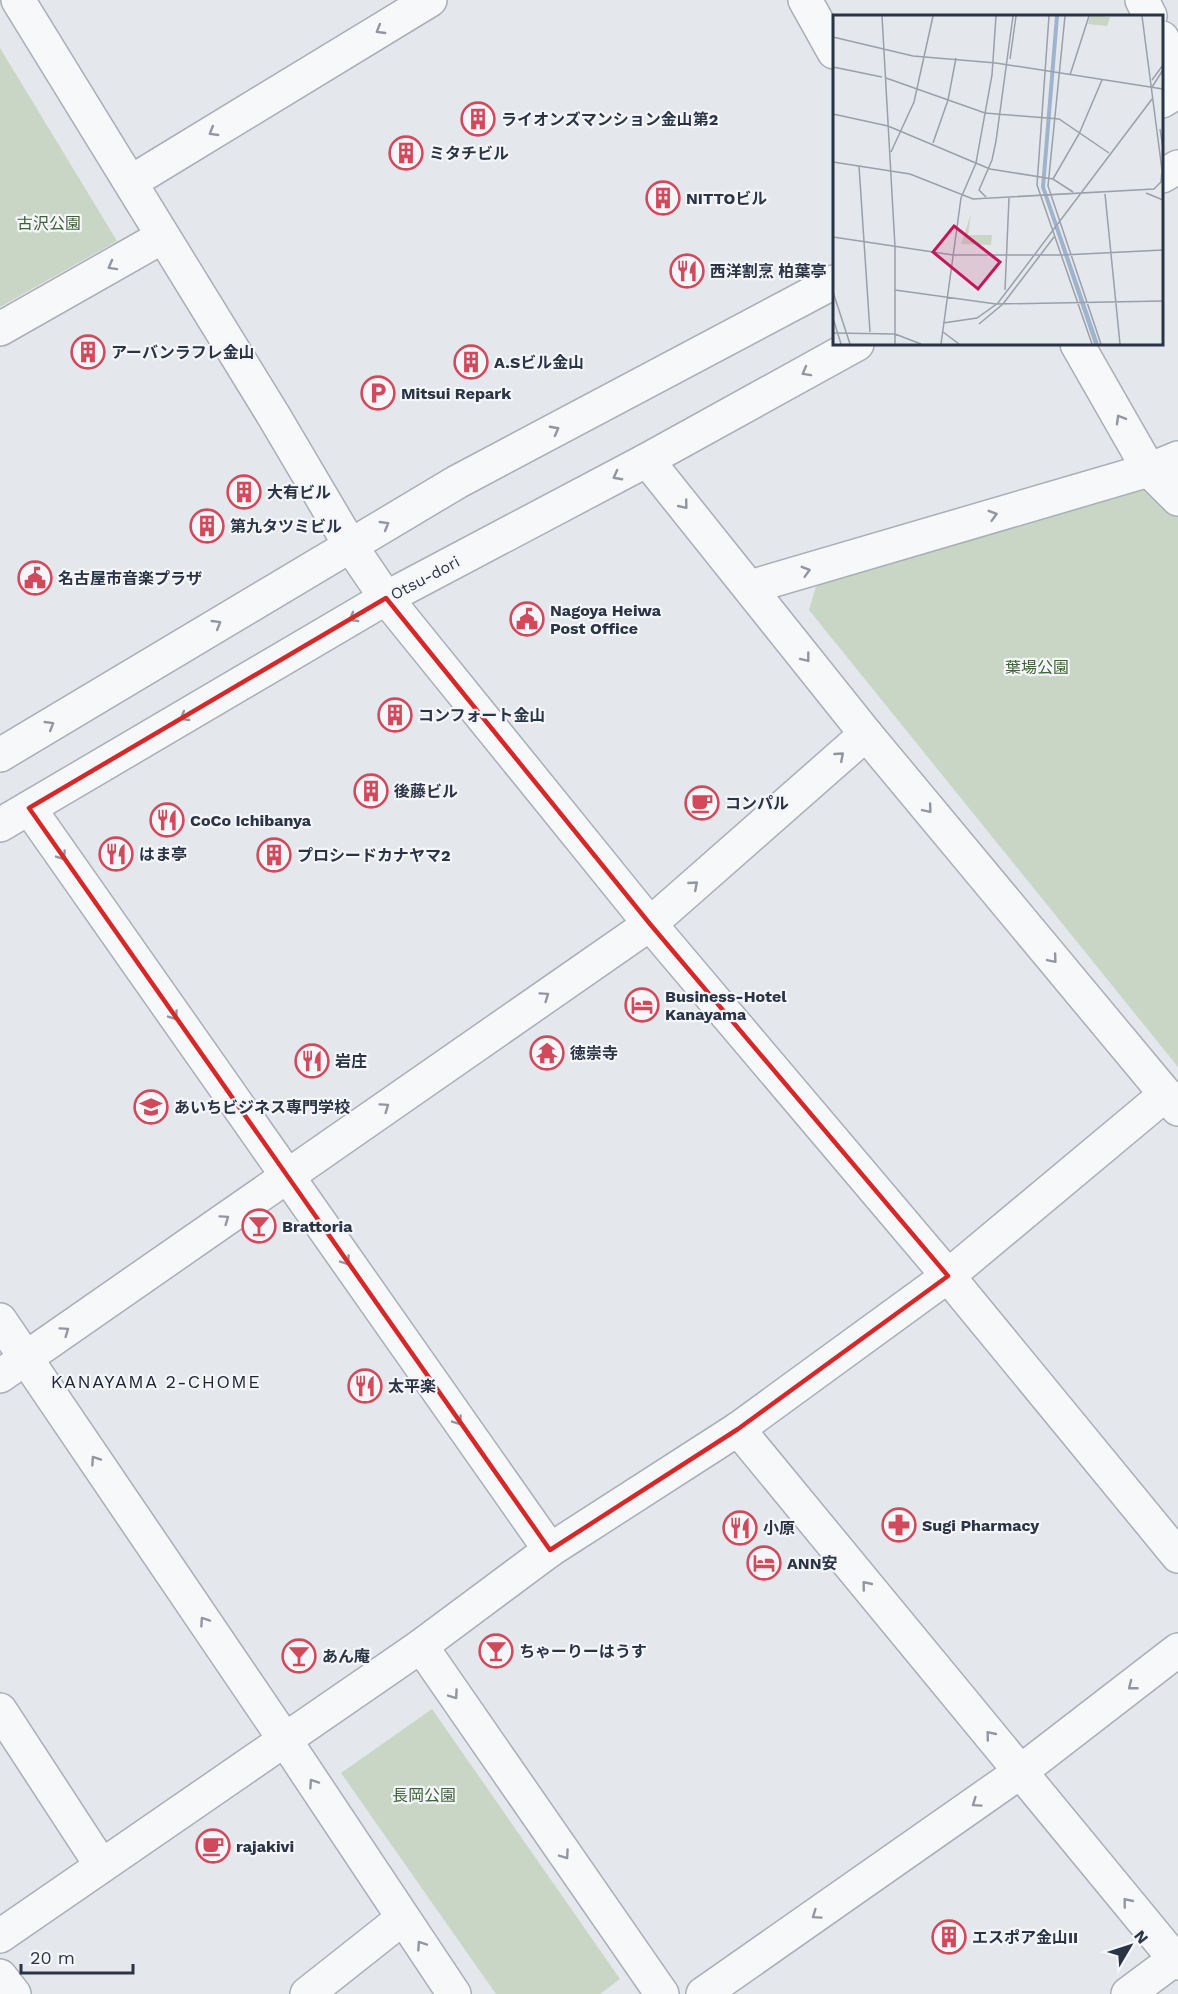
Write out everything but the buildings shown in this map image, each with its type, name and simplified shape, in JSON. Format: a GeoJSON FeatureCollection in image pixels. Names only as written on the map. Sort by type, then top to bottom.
{"type":"FeatureCollection","features":[{"type":"Feature","properties":{"kind":"street"},"geometry":{"type":"LineString","coordinates":[[18,0],[270,409],[350,545],[386,598],[650,924],[948,1276],[1178,1556]]}},
{"type":"Feature","properties":{"kind":"street"},"geometry":{"type":"LineString","coordinates":[[131,182],[430,0]]}},
{"type":"Feature","properties":{"kind":"street"},"geometry":{"type":"LineString","coordinates":[[805,0],[833,50]]}},
{"type":"Feature","properties":{"kind":"street"},"geometry":{"type":"LineString","coordinates":[[1142,0],[1150,15]]}},
{"type":"Feature","properties":{"kind":"street"},"geometry":{"type":"LineString","coordinates":[[1163,42],[1178,70]]}},
{"type":"Feature","properties":{"kind":"street"},"geometry":{"type":"LineString","coordinates":[[1163,100],[1178,92]]}},
{"type":"Feature","properties":{"kind":"street"},"geometry":{"type":"LineString","coordinates":[[1163,175],[1178,167]]}},
{"type":"Feature","properties":{"kind":"street"},"geometry":{"type":"LineString","coordinates":[[0,329],[162,237]]}},
{"type":"Feature","properties":{"kind":"street"},"geometry":{"type":"LineString","coordinates":[[0,755],[457,482],[833,283]]}},
{"type":"Feature","properties":{"kind":"street","name":"Otsu-dori"},"geometry":{"type":"LineString","coordinates":[[0,825],[386,598],[647,460],[855,345]]}},
{"type":"Feature","properties":{"kind":"street"},"geometry":{"type":"LineString","coordinates":[[1078,345],[1163,464],[1178,499]]}},
{"type":"Feature","properties":{"kind":"street"},"geometry":{"type":"LineString","coordinates":[[0,1936],[421,1647],[550,1551],[738,1430],[948,1276],[1172,1102],[866,734],[647,460]]}},
{"type":"Feature","properties":{"kind":"street"},"geometry":{"type":"LineString","coordinates":[[750,587],[1163,464]]}},
{"type":"Feature","properties":{"kind":"street"},"geometry":{"type":"LineString","coordinates":[[13,1367],[650,924],[866,734]]}},
{"type":"Feature","properties":{"kind":"street"},"geometry":{"type":"LineString","coordinates":[[29,808],[550,1551]]}},
{"type":"Feature","properties":{"kind":"street"},"geometry":{"type":"LineString","coordinates":[[0,1320],[13,1367],[285,1740],[454,1994]]}},
{"type":"Feature","properties":{"kind":"street"},"geometry":{"type":"LineString","coordinates":[[738,1430],[1176,1961],[1128,1994]]}},
{"type":"Feature","properties":{"kind":"street"},"geometry":{"type":"LineString","coordinates":[[421,1647],[662,1994]]}},
{"type":"Feature","properties":{"kind":"street"},"geometry":{"type":"LineString","coordinates":[[703,1994],[1020,1772],[1178,1650]]}},
{"type":"Feature","properties":{"kind":"street"},"geometry":{"type":"LineString","coordinates":[[0,1710],[101,1865]]}},
{"type":"Feature","properties":{"kind":"street"},"geometry":{"type":"LineString","coordinates":[[307,1994],[403,1918]]}},
{"type":"Feature","properties":{"kind":"street"},"geometry":{"type":"LineString","coordinates":[[0,1976],[14,1994]]}},
{"type":"Feature","properties":{"kind":"highlighted area"},"geometry":{"type":"Polygon","coordinates":[[[386,598],[650,924],[948,1276],[738,1429],[550,1550],[29,808],[386,598]]]}},
{"type":"Feature","properties":{"kind":"green space","name":"古沢公園"},"geometry":{"type":"Polygon","coordinates":[[[0,48],[117,241],[0,307],[0,48]]]}},
{"type":"Feature","properties":{"kind":"green space","name":"葉場公園"},"geometry":{"type":"Polygon","coordinates":[[[1178,476],[1178,1067],[809,610],[817,583],[1141,491],[1178,476]]]}},
{"type":"Feature","properties":{"kind":"green space","name":"長岡公園"},"geometry":{"type":"Polygon","coordinates":[[[432,1709],[620,1979],[600,1994],[496,1994],[341,1773],[432,1709]]]}},
{"type":"Feature","properties":{"kind":"place","name":"ライオンズマンション金山第2"},"geometry":{"type":"Point","coordinates":[478,119]}},
{"type":"Feature","properties":{"kind":"place","name":"ミタチビル"},"geometry":{"type":"Point","coordinates":[406,153]}},
{"type":"Feature","properties":{"kind":"place","name":"NITTOビル"},"geometry":{"type":"Point","coordinates":[663,198]}},
{"type":"Feature","properties":{"kind":"place","name":"西洋割烹 柏葉亭"},"geometry":{"type":"Point","coordinates":[687,271]}},
{"type":"Feature","properties":{"kind":"place","name":"アーバンラフレ金山"},"geometry":{"type":"Point","coordinates":[88,352]}},
{"type":"Feature","properties":{"kind":"place","name":"A.Sビル金山"},"geometry":{"type":"Point","coordinates":[471,362]}},
{"type":"Feature","properties":{"kind":"place","name":"Mitsui Repark"},"geometry":{"type":"Point","coordinates":[378,393]}},
{"type":"Feature","properties":{"kind":"place","name":"大有ビル"},"geometry":{"type":"Point","coordinates":[244,492]}},
{"type":"Feature","properties":{"kind":"place","name":"第九タツミビル"},"geometry":{"type":"Point","coordinates":[207,526]}},
{"type":"Feature","properties":{"kind":"place","name":"名古屋市音楽プラザ"},"geometry":{"type":"Point","coordinates":[35,578]}},
{"type":"Feature","properties":{"kind":"place","name":"Nagoya Heiwa Post Office"},"geometry":{"type":"Point","coordinates":[527,619]}},
{"type":"Feature","properties":{"kind":"place","name":"コンフォート金山"},"geometry":{"type":"Point","coordinates":[395,715]}},
{"type":"Feature","properties":{"kind":"place","name":"後藤ビル"},"geometry":{"type":"Point","coordinates":[371,791]}},
{"type":"Feature","properties":{"kind":"place","name":"コンパル"},"geometry":{"type":"Point","coordinates":[702,803]}},
{"type":"Feature","properties":{"kind":"place","name":"CoCo Ichibanya"},"geometry":{"type":"Point","coordinates":[167,820]}},
{"type":"Feature","properties":{"kind":"place","name":"はま亭"},"geometry":{"type":"Point","coordinates":[116,854]}},
{"type":"Feature","properties":{"kind":"place","name":"プロシードカナヤマ2"},"geometry":{"type":"Point","coordinates":[274,855]}},
{"type":"Feature","properties":{"kind":"place","name":"Business-Hotel Kanayama"},"geometry":{"type":"Point","coordinates":[642,1005]}},
{"type":"Feature","properties":{"kind":"place","name":"徳崇寺"},"geometry":{"type":"Point","coordinates":[547,1053]}},
{"type":"Feature","properties":{"kind":"place","name":"岩庄"},"geometry":{"type":"Point","coordinates":[312,1061]}},
{"type":"Feature","properties":{"kind":"place","name":"あいちビジネス専門学校"},"geometry":{"type":"Point","coordinates":[151,1107]}},
{"type":"Feature","properties":{"kind":"place","name":"Brattoria"},"geometry":{"type":"Point","coordinates":[259,1226]}},
{"type":"Feature","properties":{"kind":"place","name":"太平楽"},"geometry":{"type":"Point","coordinates":[365,1386]}},
{"type":"Feature","properties":{"kind":"place","name":"Sugi Pharmacy"},"geometry":{"type":"Point","coordinates":[899,1525]}},
{"type":"Feature","properties":{"kind":"place","name":"小原"},"geometry":{"type":"Point","coordinates":[740,1528]}},
{"type":"Feature","properties":{"kind":"place","name":"ANN安"},"geometry":{"type":"Point","coordinates":[764,1563]}},
{"type":"Feature","properties":{"kind":"place","name":"ちゃーりーはうす"},"geometry":{"type":"Point","coordinates":[496,1651]}},
{"type":"Feature","properties":{"kind":"place","name":"あん庵"},"geometry":{"type":"Point","coordinates":[299,1656]}},
{"type":"Feature","properties":{"kind":"place","name":"rajakivi"},"geometry":{"type":"Point","coordinates":[213,1846]}},
{"type":"Feature","properties":{"kind":"place","name":"エスポア金山II"},"geometry":{"type":"Point","coordinates":[949,1937]}},
{"type":"Feature","properties":{"kind":"district","name":"KANAYAMA 2-CHOME"},"geometry":{"type":"Point","coordinates":[156,1381]}}]}
